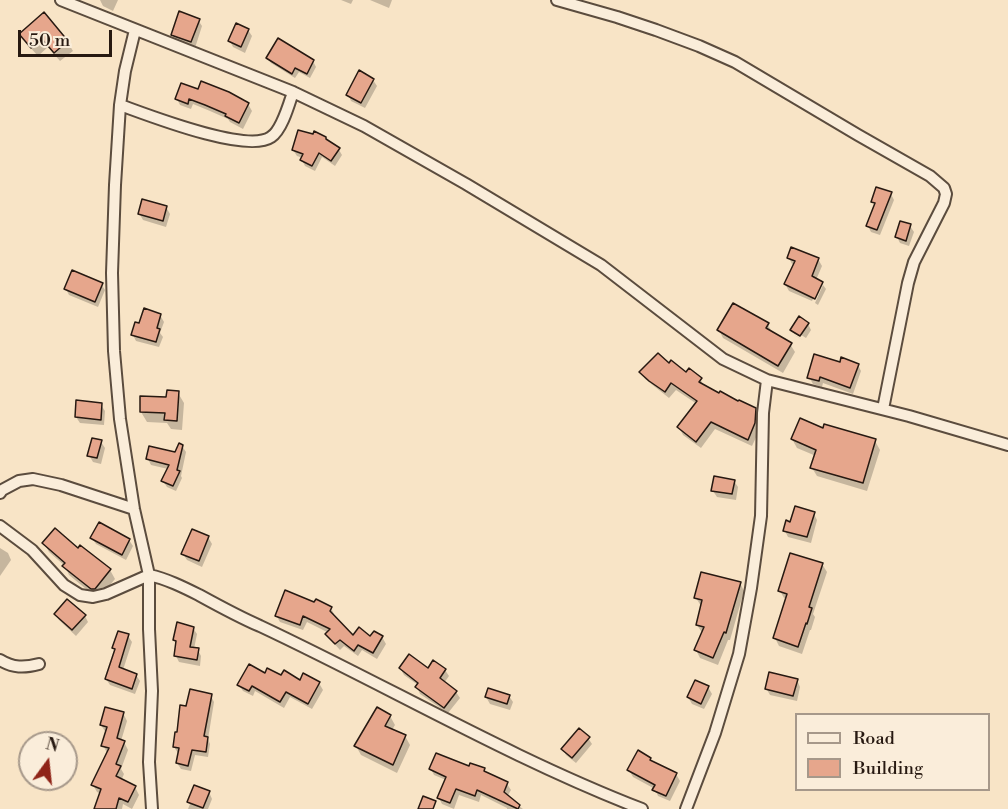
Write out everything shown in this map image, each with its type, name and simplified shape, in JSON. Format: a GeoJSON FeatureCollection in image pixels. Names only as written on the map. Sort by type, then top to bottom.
{"type":"FeatureCollection","features":[{"type":"Feature","properties":{"kind":"street"},"geometry":{"type":"LineString","coordinates":[[61,0],[293,92],[364,126],[601,265],[723,359],[767,380],[883,409],[1008,445]]}},
{"type":"Feature","properties":{"kind":"street"},"geometry":{"type":"LineString","coordinates":[[557,0],[656,30],[735,62],[930,176],[944,188],[946,194],[944,203],[914,262],[883,409]]}},
{"type":"Feature","properties":{"kind":"street"},"geometry":{"type":"LineString","coordinates":[[135,30],[120,105],[112,273],[114,351],[120,419],[134,509],[149,574],[152,691],[149,762],[152,809]]}},
{"type":"Feature","properties":{"kind":"street"},"geometry":{"type":"LineString","coordinates":[[120,105],[202,132],[227,139],[252,142],[272,137],[281,123],[293,92]]}},
{"type":"Feature","properties":{"kind":"street"},"geometry":{"type":"LineString","coordinates":[[686,809],[715,733],[735,665],[751,588],[760,516],[763,413],[767,380]]}},
{"type":"Feature","properties":{"kind":"street"},"geometry":{"type":"LineString","coordinates":[[0,493],[20,481],[42,480],[134,509]]}},
{"type":"Feature","properties":{"kind":"street"},"geometry":{"type":"LineString","coordinates":[[0,526],[32,550],[64,585],[80,595],[93,597],[106,594],[149,574],[171,581],[248,621],[338,663],[405,699],[536,762],[642,809]]}},
{"type":"Feature","properties":{"kind":"street"},"geometry":{"type":"LineString","coordinates":[[0,660],[8,665],[26,668],[39,664]]}},
{"type":"Feature","properties":{"kind":"building"},"geometry":{"type":"Polygon","coordinates":[[[179,11],[200,19],[191,42],[171,35],[179,11]]]}},
{"type":"Feature","properties":{"kind":"building"},"geometry":{"type":"Polygon","coordinates":[[[44,12],[68,41],[54,53],[42,39],[31,48],[19,34],[44,12]]]}},
{"type":"Feature","properties":{"kind":"building"},"geometry":{"type":"Polygon","coordinates":[[[236,23],[249,29],[241,47],[228,41],[236,23]]]}},
{"type":"Feature","properties":{"kind":"building"},"geometry":{"type":"Polygon","coordinates":[[[278,38],[314,60],[307,74],[295,68],[292,74],[266,58],[278,38]]]}},
{"type":"Feature","properties":{"kind":"building"},"geometry":{"type":"Polygon","coordinates":[[[359,70],[374,79],[361,103],[346,95],[359,70]]]}},
{"type":"Feature","properties":{"kind":"building"},"geometry":{"type":"Polygon","coordinates":[[[201,81],[249,103],[239,123],[225,116],[226,114],[189,99],[188,104],[175,99],[181,83],[198,89],[201,81]]]}},
{"type":"Feature","properties":{"kind":"building"},"geometry":{"type":"Polygon","coordinates":[[[298,130],[313,134],[314,131],[340,148],[331,161],[319,153],[312,166],[300,160],[303,154],[292,150],[298,130]]]}},
{"type":"Feature","properties":{"kind":"building"},"geometry":{"type":"Polygon","coordinates":[[[876,187],[892,192],[877,230],[866,226],[875,203],[871,202],[876,187]]]}},
{"type":"Feature","properties":{"kind":"building"},"geometry":{"type":"Polygon","coordinates":[[[142,199],[167,206],[163,221],[138,214],[142,199]]]}},
{"type":"Feature","properties":{"kind":"building"},"geometry":{"type":"Polygon","coordinates":[[[900,221],[911,224],[906,241],[895,237],[900,221]]]}},
{"type":"Feature","properties":{"kind":"building"},"geometry":{"type":"Polygon","coordinates":[[[791,247],[819,258],[812,276],[823,282],[815,299],[784,284],[795,261],[787,258],[791,247]]]}},
{"type":"Feature","properties":{"kind":"building"},"geometry":{"type":"Polygon","coordinates":[[[72,270],[103,283],[95,302],[64,289],[72,270]]]}},
{"type":"Feature","properties":{"kind":"building"},"geometry":{"type":"Polygon","coordinates":[[[733,303],[769,323],[766,328],[792,343],[778,366],[717,330],[733,303]]]}},
{"type":"Feature","properties":{"kind":"building"},"geometry":{"type":"Polygon","coordinates":[[[144,308],[161,314],[156,342],[131,335],[135,322],[139,323],[144,308]]]}},
{"type":"Feature","properties":{"kind":"building"},"geometry":{"type":"Polygon","coordinates":[[[799,316],[809,323],[800,336],[790,330],[799,316]]]}},
{"type":"Feature","properties":{"kind":"building"},"geometry":{"type":"Polygon","coordinates":[[[658,353],[669,363],[671,360],[686,372],[689,368],[702,378],[699,382],[756,408],[755,423],[748,440],[711,422],[696,442],[677,427],[697,401],[671,383],[665,392],[639,372],[658,353]]]}},
{"type":"Feature","properties":{"kind":"building"},"geometry":{"type":"Polygon","coordinates":[[[814,354],[840,362],[841,357],[859,364],[850,388],[820,377],[819,381],[807,378],[814,354]]]}},
{"type":"Feature","properties":{"kind":"building"},"geometry":{"type":"Polygon","coordinates":[[[167,390],[179,391],[177,421],[164,420],[165,413],[140,412],[140,396],[166,397],[167,390]]]}},
{"type":"Feature","properties":{"kind":"building"},"geometry":{"type":"Polygon","coordinates":[[[76,400],[102,403],[101,420],[75,417],[76,400]]]}},
{"type":"Feature","properties":{"kind":"building"},"geometry":{"type":"Polygon","coordinates":[[[800,418],[823,428],[824,424],[876,439],[863,483],[810,468],[816,450],[791,439],[800,418]]]}},
{"type":"Feature","properties":{"kind":"building"},"geometry":{"type":"Polygon","coordinates":[[[92,438],[102,440],[97,458],[87,456],[92,438]]]}},
{"type":"Feature","properties":{"kind":"building"},"geometry":{"type":"Polygon","coordinates":[[[179,443],[183,445],[177,470],[180,471],[173,486],[161,481],[169,465],[146,459],[149,446],[175,452],[179,443]]]}},
{"type":"Feature","properties":{"kind":"building"},"geometry":{"type":"Polygon","coordinates":[[[714,476],[735,480],[732,494],[711,491],[714,476]]]}},
{"type":"Feature","properties":{"kind":"building"},"geometry":{"type":"Polygon","coordinates":[[[795,506],[815,512],[807,537],[783,531],[786,520],[790,522],[795,506]]]}},
{"type":"Feature","properties":{"kind":"building"},"geometry":{"type":"Polygon","coordinates":[[[99,522],[130,539],[122,555],[90,538],[99,522]]]}},
{"type":"Feature","properties":{"kind":"building"},"geometry":{"type":"Polygon","coordinates":[[[55,528],[78,548],[80,545],[111,569],[95,589],[91,589],[62,566],[65,563],[42,543],[55,528]]]}},
{"type":"Feature","properties":{"kind":"building"},"geometry":{"type":"Polygon","coordinates":[[[192,529],[209,536],[199,561],[181,554],[192,529]]]}},
{"type":"Feature","properties":{"kind":"building"},"geometry":{"type":"Polygon","coordinates":[[[790,553],[823,563],[809,607],[812,608],[798,647],[773,638],[787,594],[778,591],[790,553]]]}},
{"type":"Feature","properties":{"kind":"building"},"geometry":{"type":"Polygon","coordinates":[[[701,572],[741,582],[726,633],[724,632],[713,658],[694,650],[704,627],[696,625],[702,600],[694,598],[701,572]]]}},
{"type":"Feature","properties":{"kind":"building"},"geometry":{"type":"Polygon","coordinates":[[[285,590],[314,602],[316,599],[332,607],[330,611],[353,635],[359,627],[370,636],[374,631],[383,636],[373,653],[358,645],[354,651],[340,640],[335,644],[325,634],[330,629],[303,616],[300,625],[275,616],[285,590]]]}},
{"type":"Feature","properties":{"kind":"building"},"geometry":{"type":"Polygon","coordinates":[[[67,599],[86,615],[72,630],[54,614],[67,599]]]}},
{"type":"Feature","properties":{"kind":"building"},"geometry":{"type":"Polygon","coordinates":[[[177,622],[194,627],[190,647],[199,648],[197,660],[174,656],[176,641],[173,640],[177,622]]]}},
{"type":"Feature","properties":{"kind":"building"},"geometry":{"type":"Polygon","coordinates":[[[118,631],[129,634],[119,667],[137,674],[132,689],[105,679],[115,649],[112,648],[118,631]]]}},
{"type":"Feature","properties":{"kind":"building"},"geometry":{"type":"Polygon","coordinates":[[[409,654],[428,668],[433,660],[446,669],[440,678],[457,691],[444,708],[415,687],[418,683],[399,668],[409,654]]]}},
{"type":"Feature","properties":{"kind":"building"},"geometry":{"type":"Polygon","coordinates":[[[249,664],[265,673],[267,668],[281,675],[284,670],[300,680],[303,673],[320,682],[308,704],[286,692],[280,702],[252,686],[249,691],[237,685],[249,664]]]}},
{"type":"Feature","properties":{"kind":"building"},"geometry":{"type":"Polygon","coordinates":[[[769,672],[798,679],[793,696],[765,689],[769,672]]]}},
{"type":"Feature","properties":{"kind":"building"},"geometry":{"type":"Polygon","coordinates":[[[695,680],[709,686],[701,704],[687,697],[695,680]]]}},
{"type":"Feature","properties":{"kind":"building"},"geometry":{"type":"Polygon","coordinates":[[[488,688],[510,695],[507,704],[485,697],[488,688]]]}},
{"type":"Feature","properties":{"kind":"building"},"geometry":{"type":"Polygon","coordinates":[[[190,689],[212,694],[204,736],[208,737],[206,752],[192,750],[188,766],[176,763],[179,748],[173,747],[180,705],[186,706],[190,689]]]}},
{"type":"Feature","properties":{"kind":"building"},"geometry":{"type":"Polygon","coordinates":[[[105,707],[124,712],[117,738],[125,741],[116,764],[121,766],[116,776],[136,786],[128,802],[119,798],[116,809],[94,809],[101,789],[91,785],[109,748],[101,746],[107,727],[100,725],[105,707]]]}},
{"type":"Feature","properties":{"kind":"building"},"geometry":{"type":"Polygon","coordinates":[[[377,707],[391,715],[385,726],[406,735],[393,765],[354,746],[377,707]]]}},
{"type":"Feature","properties":{"kind":"building"},"geometry":{"type":"Polygon","coordinates":[[[579,728],[590,737],[572,758],[561,749],[579,728]]]}},
{"type":"Feature","properties":{"kind":"building"},"geometry":{"type":"Polygon","coordinates":[[[638,750],[651,758],[650,760],[677,773],[666,796],[652,790],[655,785],[627,770],[638,750]]]}},
{"type":"Feature","properties":{"kind":"building"},"geometry":{"type":"Polygon","coordinates":[[[436,753],[469,766],[470,763],[485,768],[484,771],[508,782],[504,792],[520,805],[518,809],[477,790],[475,796],[456,789],[450,803],[437,798],[446,777],[429,769],[436,753]]]}},
{"type":"Feature","properties":{"kind":"building"},"geometry":{"type":"Polygon","coordinates":[[[194,785],[210,791],[203,808],[187,802],[194,785]]]}},
{"type":"Feature","properties":{"kind":"building"},"geometry":{"type":"Polygon","coordinates":[[[423,796],[436,801],[433,809],[418,809],[423,796]]]}}]}
